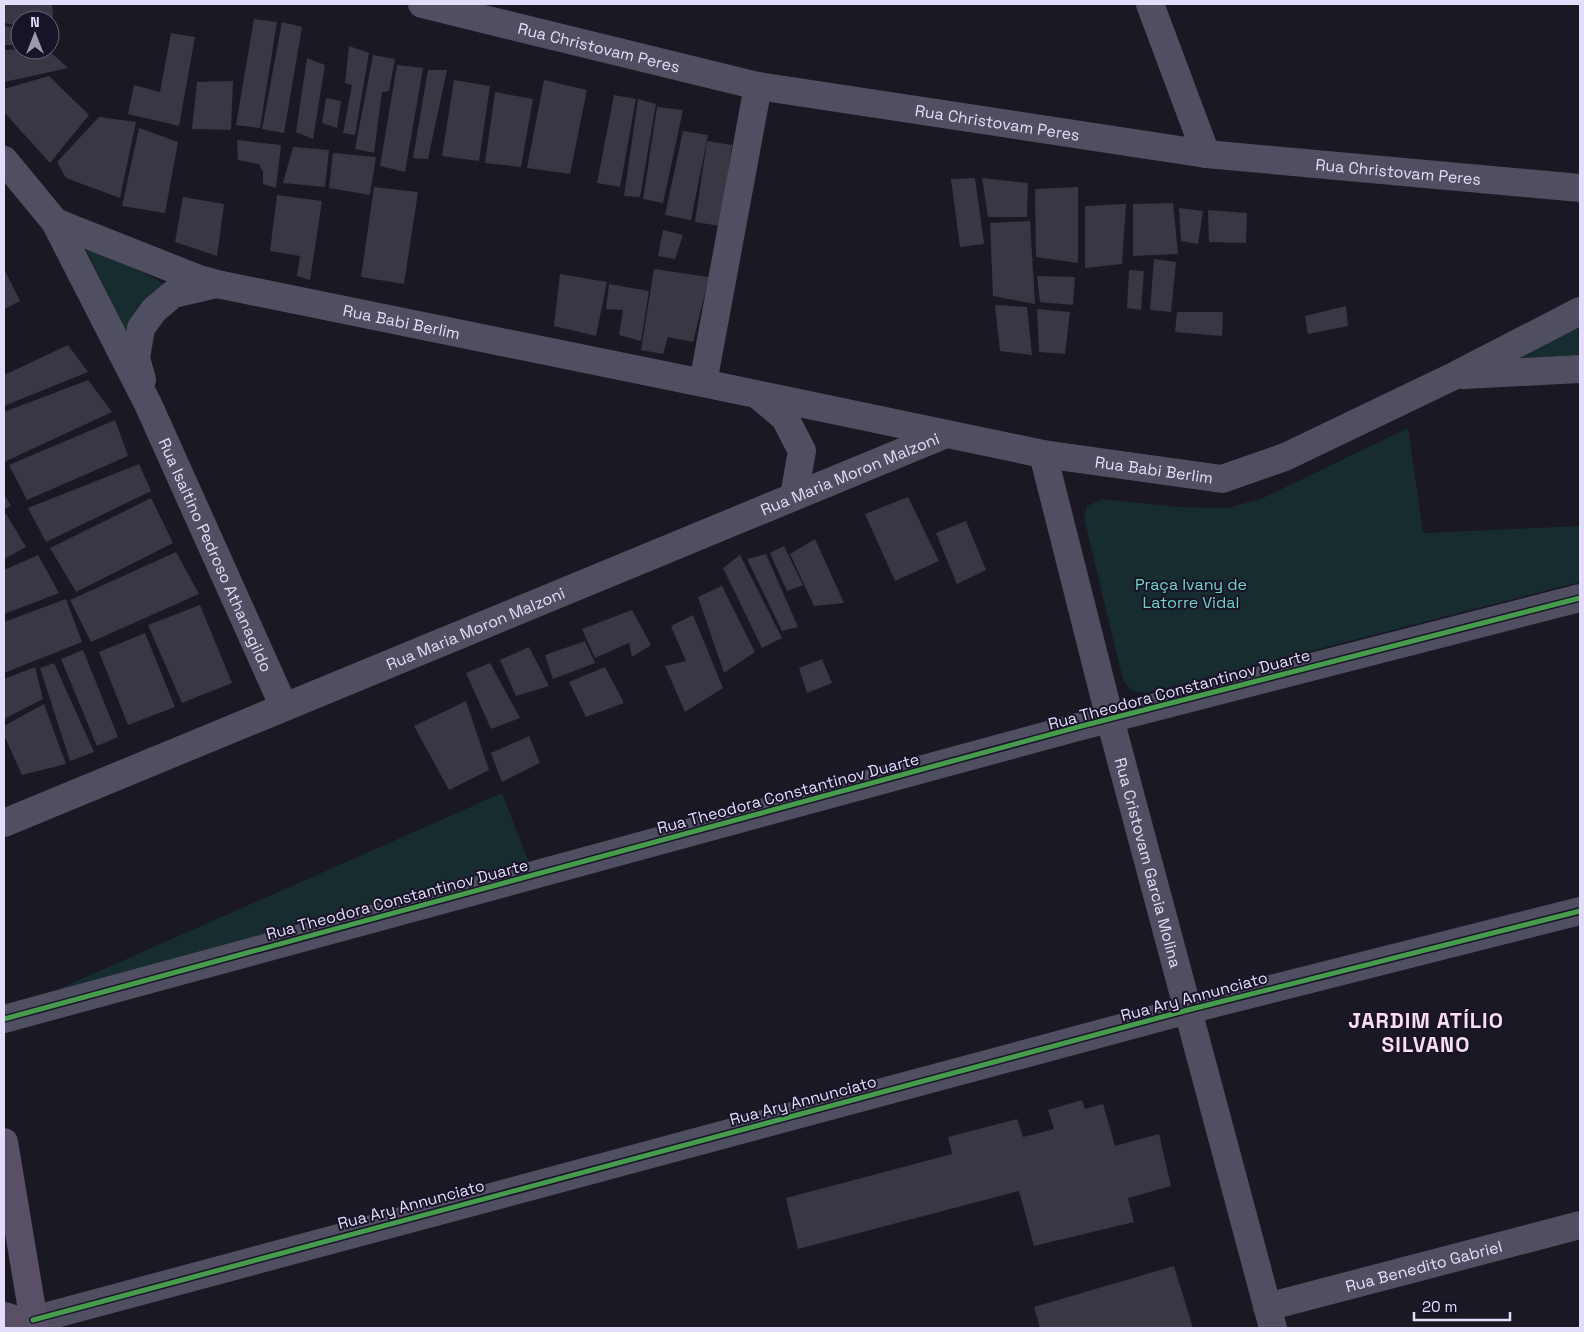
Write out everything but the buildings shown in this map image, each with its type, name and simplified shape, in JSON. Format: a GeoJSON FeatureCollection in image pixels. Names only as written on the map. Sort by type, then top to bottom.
{"type":"FeatureCollection","features":[{"type":"Feature","properties":{"kind":"main road"},"geometry":{"type":"LineString","coordinates":[[4,1142],[34,1324],[4,1316]]}},
{"type":"Feature","properties":{"kind":"street","name":"Rua Christovam Peres"},"geometry":{"type":"LineString","coordinates":[[422,4],[758,86],[1206,154],[1580,188]]}},
{"type":"Feature","properties":{"kind":"street"},"geometry":{"type":"LineString","coordinates":[[1150,4],[1206,154]]}},
{"type":"Feature","properties":{"kind":"street"},"geometry":{"type":"LineString","coordinates":[[703,383],[758,86]]}},
{"type":"Feature","properties":{"kind":"street","name":"Rua Isaltino Pedroso Athanagildo"},"geometry":{"type":"LineString","coordinates":[[4,160],[54,222],[148,404],[284,707]]}},
{"type":"Feature","properties":{"kind":"street","name":"Rua Babi Berlim"},"geometry":{"type":"LineString","coordinates":[[54,222],[199,279],[217,284],[1043,454],[1222,479],[1285,457],[1456,375],[1580,311]]}},
{"type":"Feature","properties":{"kind":"street","name":"Rua Isaltino Pedroso Athanagildo"},"geometry":{"type":"LineString","coordinates":[[148,404],[136,358],[141,328],[154,310],[173,294],[217,284]]}},
{"type":"Feature","properties":{"kind":"street"},"geometry":{"type":"LineString","coordinates":[[1456,375],[1580,369]]}},
{"type":"Feature","properties":{"kind":"street","name":"Rua Babi Berlim"},"geometry":{"type":"LineString","coordinates":[[756,394],[785,418],[802,451],[794,496]]}},
{"type":"Feature","properties":{"kind":"street","name":"Rua Maria Moron Malzoni"},"geometry":{"type":"LineString","coordinates":[[4,823],[946,434]]}},
{"type":"Feature","properties":{"kind":"street","name":"Rua Cristovam Garcia Molina"},"geometry":{"type":"LineString","coordinates":[[1043,454],[1110,719],[1270,1318]]}},
{"type":"Feature","properties":{"kind":"street","name":"Rua Theodora Constantinov Duarte"},"geometry":{"type":"LineString","coordinates":[[4,1019],[658,840],[1110,719],[1580,598]]}},
{"type":"Feature","properties":{"kind":"street","name":"Rua Ary Annunciato"},"geometry":{"type":"LineString","coordinates":[[34,1324],[395,1222],[1188,1010],[1580,911]]}},
{"type":"Feature","properties":{"kind":"street","name":"Rua Benedito Gabriel"},"geometry":{"type":"LineString","coordinates":[[1270,1318],[1580,1225]]}},
{"type":"Feature","properties":{"kind":"green space"},"geometry":{"type":"Polygon","coordinates":[[[83,243],[156,279],[166,286],[126,331],[83,243]]]}},
{"type":"Feature","properties":{"kind":"green space"},"geometry":{"type":"Polygon","coordinates":[[[1580,324],[1580,355],[1513,359],[1580,324]]]}},
{"type":"Feature","properties":{"kind":"green space","name":"Praça Ivany de Latorre Vidal"},"geometry":{"type":"Polygon","coordinates":[[[1408,428],[1423,533],[1580,526],[1580,582],[1147,693],[1132,691],[1123,680],[1084,518],[1087,506],[1103,499],[1178,507],[1227,508],[1261,499],[1408,428]]]}},
{"type":"Feature","properties":{"kind":"green space"},"geometry":{"type":"Polygon","coordinates":[[[502,793],[530,865],[27,1003],[502,793]]]}},
{"type":"Feature","properties":{"kind":"cycle path"},"geometry":{"type":"LineString","coordinates":[[4,1019],[1074,728],[1580,598]]}},
{"type":"Feature","properties":{"kind":"cycle path"},"geometry":{"type":"LineString","coordinates":[[33,1320],[1188,1010],[1580,911]]}},
{"type":"Feature","properties":{"kind":"district","name":"JARDIM ATÍLIO SILVANO"},"geometry":{"type":"Point","coordinates":[1426,1033]}}]}
